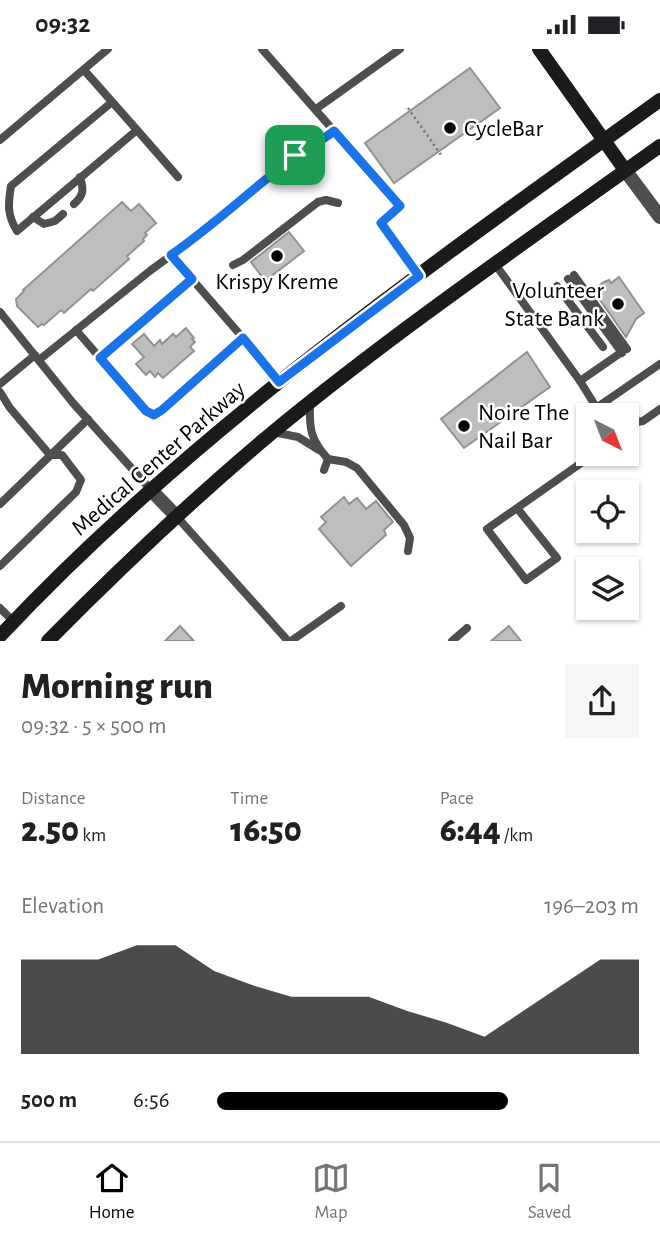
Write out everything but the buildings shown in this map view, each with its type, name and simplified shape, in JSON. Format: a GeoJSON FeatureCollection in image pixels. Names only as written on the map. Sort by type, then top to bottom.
{"type":"FeatureCollection","features":[{"type":"Feature","properties":{"kind":"main road"},"geometry":{"type":"LineString","coordinates":[[539,49],[625,170]]}},
{"type":"Feature","properties":{"kind":"main road","name":"Medical Center Parkway"},"geometry":{"type":"LineString","coordinates":[[0,636],[152,491],[279,382],[660,100]]}},
{"type":"Feature","properties":{"kind":"main road"},"geometry":{"type":"LineString","coordinates":[[48,641],[130,559],[273,432],[436,306],[660,146]]}},
{"type":"Feature","properties":{"kind":"street"},"geometry":{"type":"LineString","coordinates":[[625,170],[660,217]]}},
{"type":"Feature","properties":{"kind":"street"},"geometry":{"type":"LineString","coordinates":[[152,491],[177,517]]}},
{"type":"Feature","properties":{"kind":"lane"},"geometry":{"type":"LineString","coordinates":[[0,140],[108,49]]}},
{"type":"Feature","properties":{"kind":"lane"},"geometry":{"type":"LineString","coordinates":[[262,49],[400,206],[381,223],[419,276]]}},
{"type":"Feature","properties":{"kind":"lane"},"geometry":{"type":"LineString","coordinates":[[316,109],[400,49]]}},
{"type":"Feature","properties":{"kind":"lane"},"geometry":{"type":"LineString","coordinates":[[84,70],[178,177]]}},
{"type":"Feature","properties":{"kind":"lane"},"geometry":{"type":"LineString","coordinates":[[112,102],[11,186],[8,208],[17,231],[137,130]]}},
{"type":"Feature","properties":{"kind":"lane"},"geometry":{"type":"LineString","coordinates":[[0,384],[76,330],[205,231],[295,155],[334,131]]}},
{"type":"Feature","properties":{"kind":"lane"},"geometry":{"type":"LineString","coordinates":[[74,205],[82,197],[80,177]]}},
{"type":"Feature","properties":{"kind":"lane"},"geometry":{"type":"LineString","coordinates":[[233,265],[318,202],[326,200],[338,204]]}},
{"type":"Feature","properties":{"kind":"lane"},"geometry":{"type":"LineString","coordinates":[[33,218],[44,224],[55,221],[63,214]]}},
{"type":"Feature","properties":{"kind":"lane"},"geometry":{"type":"LineString","coordinates":[[171,255],[279,382]]}},
{"type":"Feature","properties":{"kind":"lane"},"geometry":{"type":"LineString","coordinates":[[495,264],[580,381],[593,403]]}},
{"type":"Feature","properties":{"kind":"lane"},"geometry":{"type":"LineString","coordinates":[[571,277],[622,352],[580,381]]}},
{"type":"Feature","properties":{"kind":"lane"},"geometry":{"type":"LineString","coordinates":[[100,358],[192,279]]}},
{"type":"Feature","properties":{"kind":"lane"},"geometry":{"type":"LineString","coordinates":[[557,286],[603,347]]}},
{"type":"Feature","properties":{"kind":"lane"},"geometry":{"type":"LineString","coordinates":[[0,312],[88,419],[152,491]]}},
{"type":"Feature","properties":{"kind":"lane"},"geometry":{"type":"LineString","coordinates":[[76,330],[146,411],[154,415],[243,338]]}},
{"type":"Feature","properties":{"kind":"lane"},"geometry":{"type":"LineString","coordinates":[[610,403],[660,364]]}},
{"type":"Feature","properties":{"kind":"lane"},"geometry":{"type":"LineString","coordinates":[[0,392],[10,408],[50,455],[62,455],[81,479],[76,492],[0,566]]}},
{"type":"Feature","properties":{"kind":"lane"},"geometry":{"type":"LineString","coordinates":[[310,404],[309,428],[320,450],[328,459],[346,462],[357,468],[404,525],[410,538],[408,551]]}},
{"type":"Feature","properties":{"kind":"lane"},"geometry":{"type":"LineString","coordinates":[[639,420],[660,409]]}},
{"type":"Feature","properties":{"kind":"lane"},"geometry":{"type":"LineString","coordinates":[[0,504],[88,419]]}},
{"type":"Feature","properties":{"kind":"lane"},"geometry":{"type":"LineString","coordinates":[[273,432],[298,437],[320,450]]}},
{"type":"Feature","properties":{"kind":"lane"},"geometry":{"type":"LineString","coordinates":[[324,470],[328,459]]}},
{"type":"Feature","properties":{"kind":"lane"},"geometry":{"type":"LineString","coordinates":[[517,508],[557,558],[526,580],[487,529],[577,466]]}},
{"type":"Feature","properties":{"kind":"lane"},"geometry":{"type":"LineString","coordinates":[[177,517],[289,641],[341,606]]}},
{"type":"Feature","properties":{"kind":"lane"},"geometry":{"type":"LineString","coordinates":[[0,608],[14,622]]}},
{"type":"Feature","properties":{"kind":"lane"},"geometry":{"type":"LineString","coordinates":[[452,641],[467,628]]}},
{"type":"Feature","properties":{"kind":"path"},"geometry":{"type":"LineString","coordinates":[[408,108],[442,155]]}},
{"type":"Feature","properties":{"kind":"place","name":"CycleBar"},"geometry":{"type":"Point","coordinates":[450,128]}},
{"type":"Feature","properties":{"kind":"place","name":"Krispy Kreme"},"geometry":{"type":"Point","coordinates":[277,256]}},
{"type":"Feature","properties":{"kind":"place","name":"Volunteer State Bank"},"geometry":{"type":"Point","coordinates":[618,304]}},
{"type":"Feature","properties":{"kind":"place","name":"Noire The Nail Bar"},"geometry":{"type":"Point","coordinates":[464,426]}},
{"type":"Feature","properties":{"kind":"route"},"geometry":{"type":"LineString","coordinates":[[334,131],[400,206],[381,223],[419,276],[279,382],[243,338],[162,410],[154,415],[146,411],[100,358],[192,279],[171,255],[205,231],[295,155],[334,131]]}}]}
